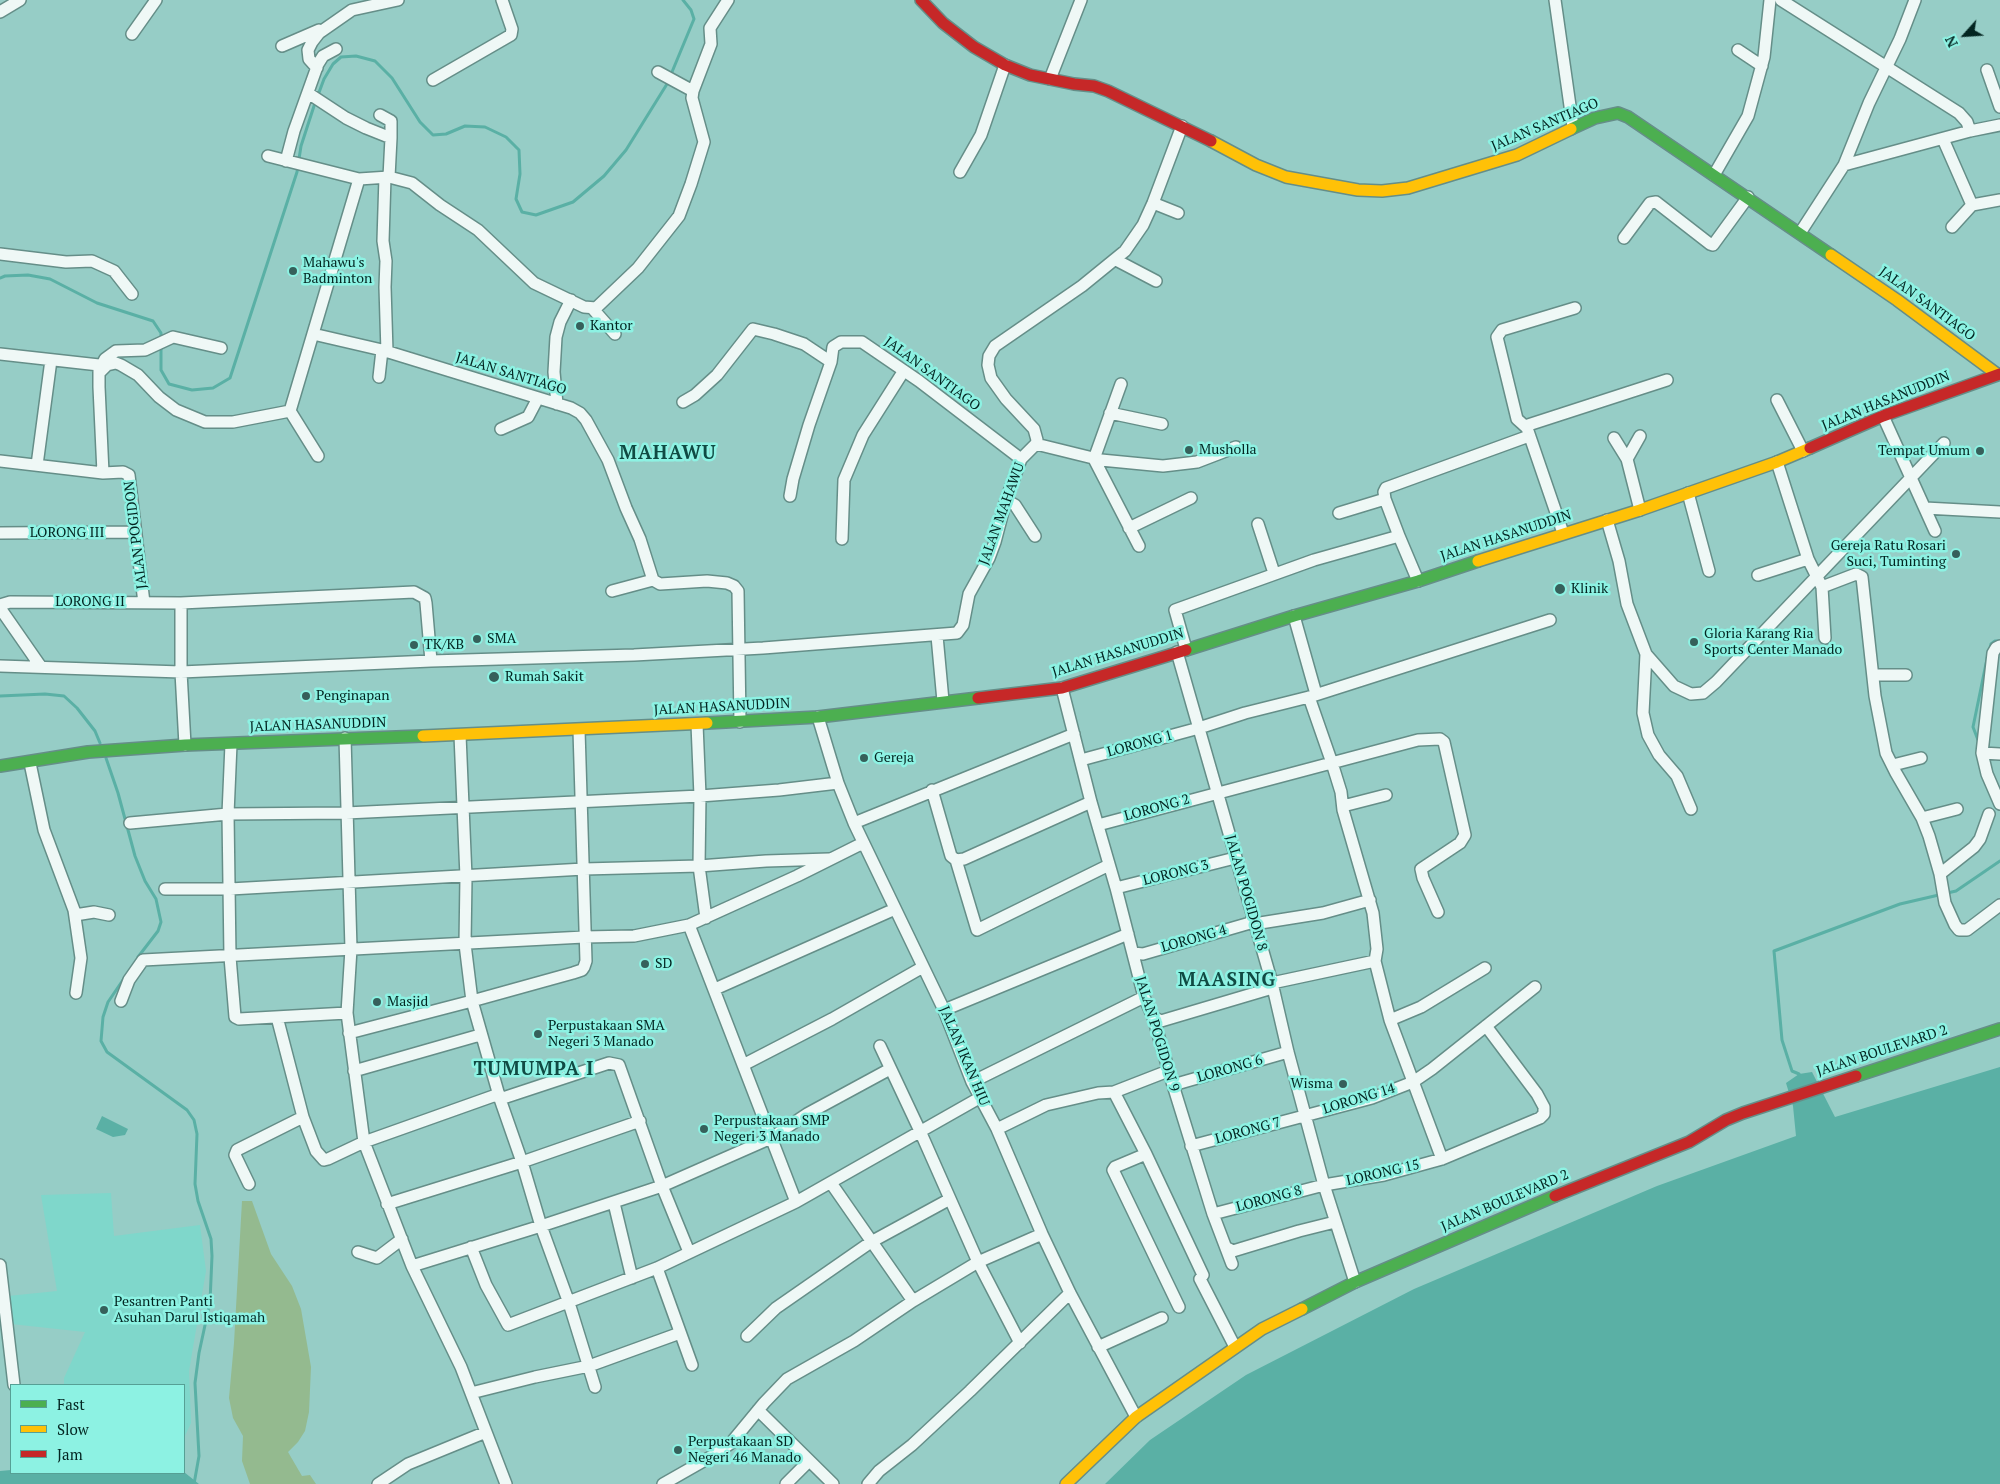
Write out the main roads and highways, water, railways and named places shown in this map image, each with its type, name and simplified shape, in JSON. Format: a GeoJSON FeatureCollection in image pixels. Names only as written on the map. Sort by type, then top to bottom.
{"type":"FeatureCollection","features":[{"type":"Feature","properties":{"kind":"main road","name":"JALAN SANTIAGO"},"geometry":{"type":"LineString","coordinates":[[921,0],[943,23],[974,47],[1005,65],[1030,75],[1094,86],[1108,91],[1182,126],[1256,165],[1286,177],[1317,184],[1358,190],[1408,188],[1517,155],[1573,127],[1608,114],[1628,117],[1897,300],[1999,374]]}},
{"type":"Feature","properties":{"kind":"main road","name":"JALAN HASANUDDIN"},"geometry":{"type":"LineString","coordinates":[[0,766],[30,763],[88,752],[185,745],[579,730],[818,717],[1062,688],[1294,616],[1418,581],[1563,532],[1640,510],[1777,462],[1883,416],[1999,374]]}},
{"type":"Feature","properties":{"kind":"main road","name":"JALAN BOULEVARD 2"},"geometry":{"type":"LineString","coordinates":[[1066,1484],[1136,1417],[1235,1347],[1262,1329],[1355,1282],[1559,1194],[1689,1142],[1726,1120],[1743,1113],[2000,1029]]}},
{"type":"Feature","properties":{"kind":"waterway"},"geometry":{"type":"LineString","coordinates":[[161,345],[161,370],[169,384],[192,390],[213,388],[230,378],[297,172],[301,146],[314,106],[324,79],[333,64],[341,57],[356,56],[375,61],[392,78],[420,122],[433,135],[446,134],[465,126],[485,127],[506,137],[519,150],[520,174],[516,199],[522,212],[536,215],[573,202],[604,176],[626,150],[667,84],[694,19],[691,10],[683,0]]}},
{"type":"Feature","properties":{"kind":"waterway"},"geometry":{"type":"LineString","coordinates":[[0,278],[28,275],[50,279],[97,303],[153,321],[161,333],[161,339]]}},
{"type":"Feature","properties":{"kind":"waterway"},"geometry":{"type":"LineString","coordinates":[[1990,648],[1991,644],[1999,641]]}},
{"type":"Feature","properties":{"kind":"waterway"},"geometry":{"type":"LineString","coordinates":[[1978,740],[1973,727],[1988,654]]}},
{"type":"Feature","properties":{"kind":"waterway"},"geometry":{"type":"LineString","coordinates":[[0,696],[45,694],[64,696],[77,708],[95,731],[100,743]]}},
{"type":"Feature","properties":{"kind":"waterway"},"geometry":{"type":"LineString","coordinates":[[106,758],[118,793],[135,856],[145,881],[156,899],[161,922],[158,931],[138,957]]}},
{"type":"Feature","properties":{"kind":"waterway"},"geometry":{"type":"LineString","coordinates":[[1799,1074],[1792,1071],[1782,1040],[1774,951],[1900,904],[1956,891],[2000,861]]}},
{"type":"Feature","properties":{"kind":"waterway"},"geometry":{"type":"LineString","coordinates":[[125,977],[108,1002],[103,1017],[101,1041],[107,1052],[187,1110],[194,1120],[197,1134],[195,1184],[198,1201],[211,1239],[212,1256],[210,1302],[199,1353],[195,1383],[199,1456],[194,1484]]}},
{"type":"Feature","properties":{"kind":"place","name":"Mahawu's Badminton"},"geometry":{"type":"Point","coordinates":[293,271]}},
{"type":"Feature","properties":{"kind":"place","name":"Kantor"},"geometry":{"type":"Point","coordinates":[580,326]}},
{"type":"Feature","properties":{"kind":"place","name":"Musholla"},"geometry":{"type":"Point","coordinates":[1189,450]}},
{"type":"Feature","properties":{"kind":"place","name":"Tempat Umum"},"geometry":{"type":"Point","coordinates":[1980,451]}},
{"type":"Feature","properties":{"kind":"place","name":"Gereja Ratu Rosari Suci, Tuminting"},"geometry":{"type":"Point","coordinates":[1956,554]}},
{"type":"Feature","properties":{"kind":"place","name":"Klinik"},"geometry":{"type":"Point","coordinates":[1560,589]}},
{"type":"Feature","properties":{"kind":"place","name":"SMA"},"geometry":{"type":"Point","coordinates":[477,639]}},
{"type":"Feature","properties":{"kind":"place","name":"Gloria Karang Ria Sports Center Manado"},"geometry":{"type":"Point","coordinates":[1694,642]}},
{"type":"Feature","properties":{"kind":"place","name":"TK/KB"},"geometry":{"type":"Point","coordinates":[414,645]}},
{"type":"Feature","properties":{"kind":"place","name":"Rumah Sakit"},"geometry":{"type":"Point","coordinates":[494,677]}},
{"type":"Feature","properties":{"kind":"place","name":"Penginapan"},"geometry":{"type":"Point","coordinates":[306,696]}},
{"type":"Feature","properties":{"kind":"place","name":"Gereja"},"geometry":{"type":"Point","coordinates":[864,758]}},
{"type":"Feature","properties":{"kind":"place","name":"SD"},"geometry":{"type":"Point","coordinates":[645,964]}},
{"type":"Feature","properties":{"kind":"place","name":"Masjid"},"geometry":{"type":"Point","coordinates":[377,1002]}},
{"type":"Feature","properties":{"kind":"place","name":"Perpustakaan SMA Negeri 3 Manado"},"geometry":{"type":"Point","coordinates":[538,1034]}},
{"type":"Feature","properties":{"kind":"place","name":"Wisma"},"geometry":{"type":"Point","coordinates":[1343,1084]}},
{"type":"Feature","properties":{"kind":"place","name":"Perpustakaan SMP Negeri 3 Manado"},"geometry":{"type":"Point","coordinates":[704,1129]}},
{"type":"Feature","properties":{"kind":"place","name":"Pesantren Panti Asuhan Darul Istiqamah"},"geometry":{"type":"Point","coordinates":[104,1310]}},
{"type":"Feature","properties":{"kind":"place","name":"Perpustakaan SD Negeri 46 Manado"},"geometry":{"type":"Point","coordinates":[678,1450]}},
{"type":"Feature","properties":{"kind":"district","name":"MAHAWU"},"geometry":{"type":"Point","coordinates":[668,454]}},
{"type":"Feature","properties":{"kind":"district","name":"MAASING"},"geometry":{"type":"Point","coordinates":[1227,981]}},
{"type":"Feature","properties":{"kind":"district","name":"TUMUMPA I"},"geometry":{"type":"Point","coordinates":[534,1070]}}]}
